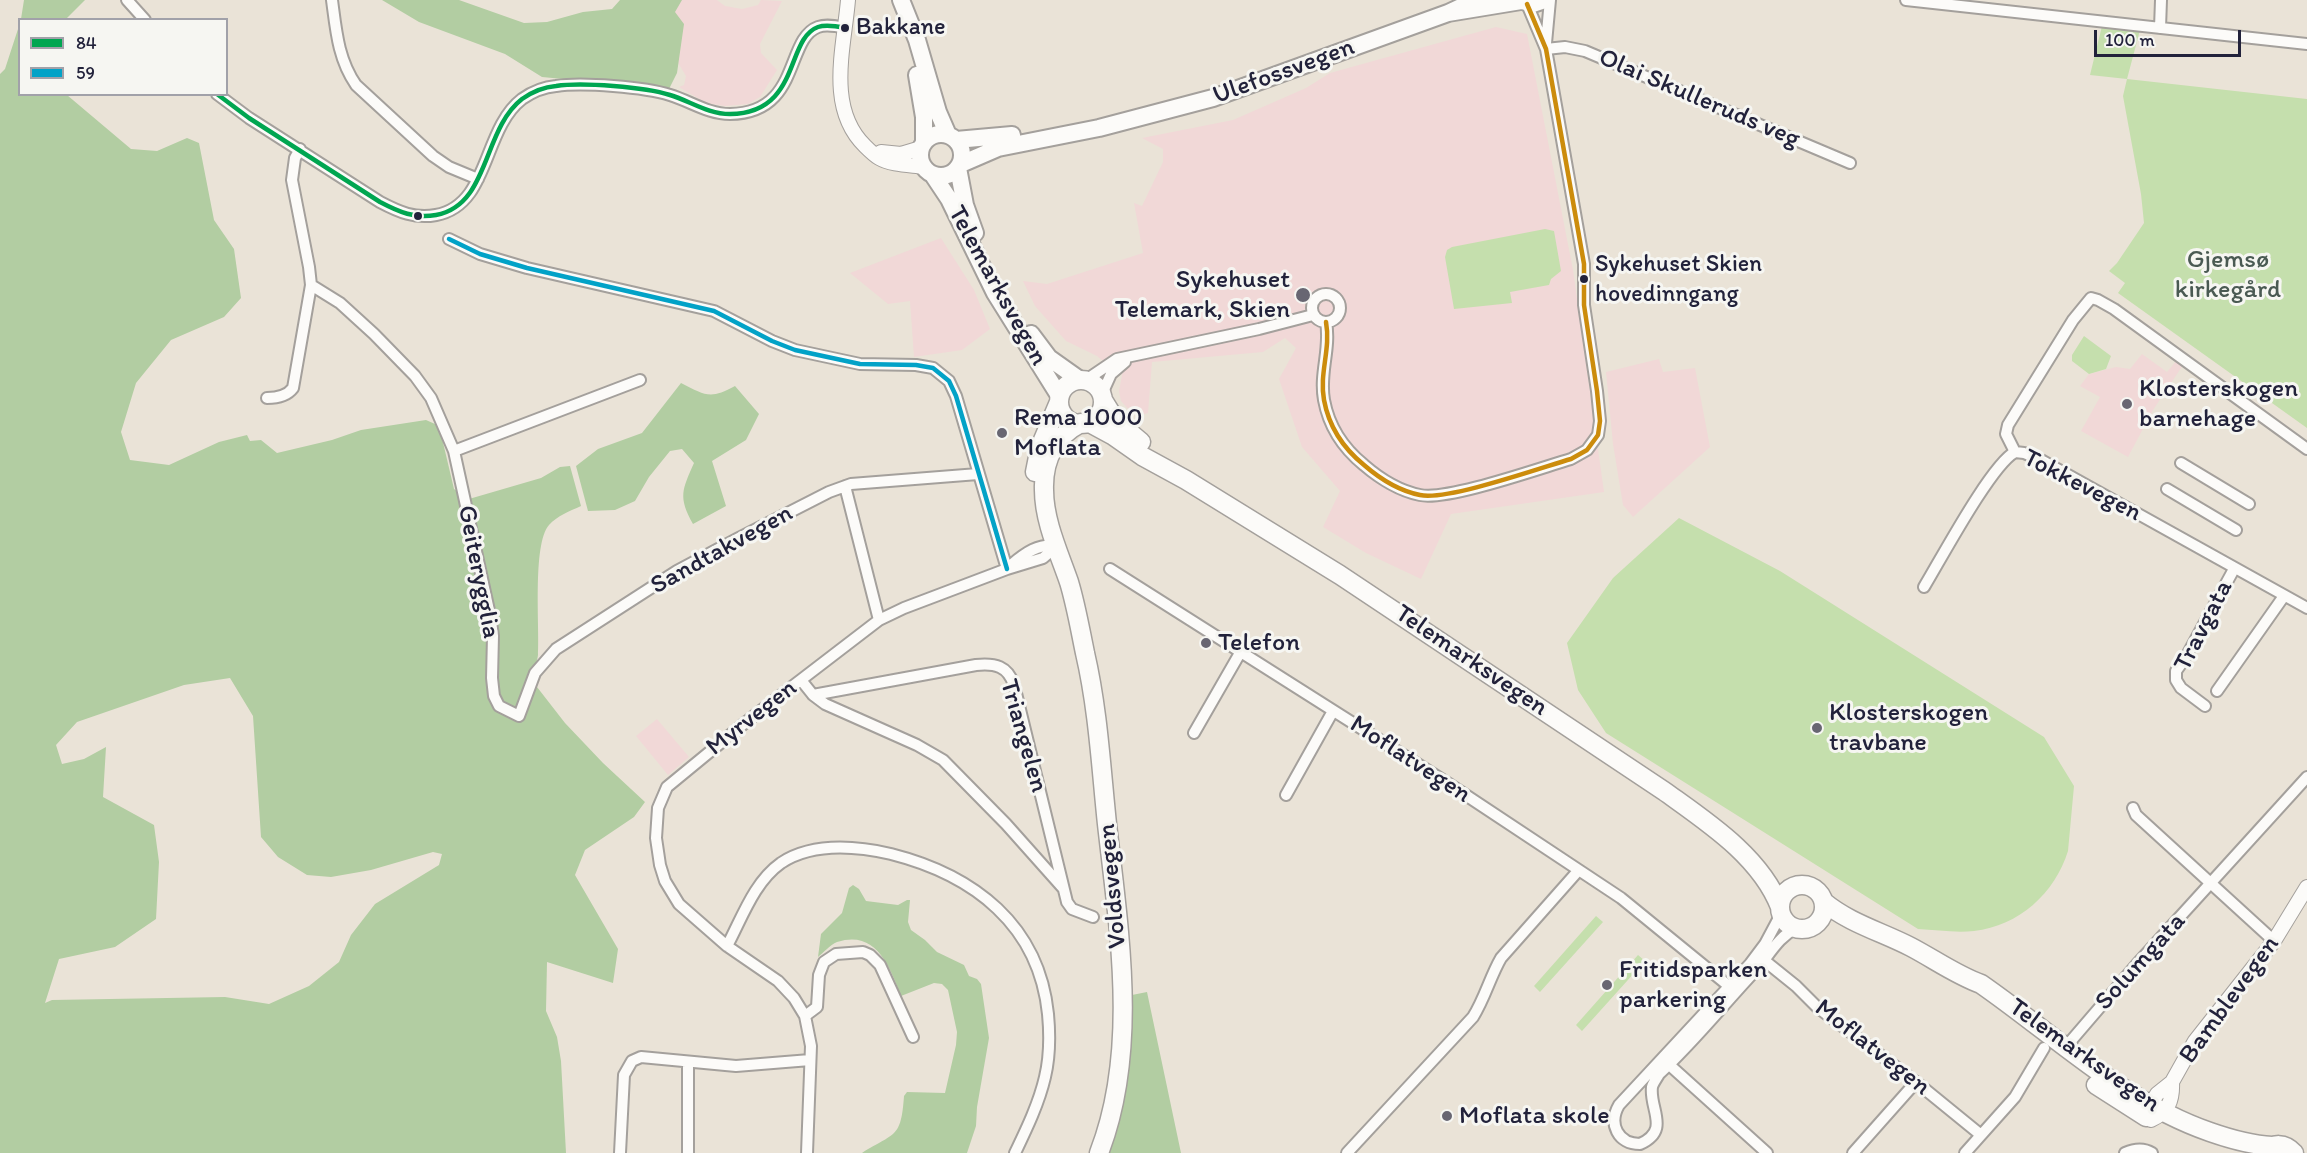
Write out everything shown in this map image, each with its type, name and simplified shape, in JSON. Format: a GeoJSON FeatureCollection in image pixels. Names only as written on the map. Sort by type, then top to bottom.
{"type":"FeatureCollection","features":[{"type":"Feature","properties":{"kind":"highway"},"geometry":{"type":"LineString","coordinates":[[1083,380],[1096,385],[1103,397],[1098,416],[1084,423],[1067,418],[1060,400],[1065,387],[1083,380]]}},
{"type":"Feature","properties":{"kind":"highway","name":"Telemarksvegen"},"geometry":{"type":"LineString","coordinates":[[1103,397],[1110,412],[1124,428],[1186,480]]}},
{"type":"Feature","properties":{"kind":"highway","name":"Voldsvegen"},"geometry":{"type":"LineString","coordinates":[[1060,400],[1040,447],[1035,467],[1035,502],[1050,548],[1075,603],[1076,619],[1088,667],[1098,731],[1116,906],[1122,995],[1116,1087],[1108,1126],[1099,1153]]}},
{"type":"Feature","properties":{"kind":"highway","name":"Voldsvegen"},"geometry":{"type":"LineString","coordinates":[[1050,548],[1044,492],[1047,464],[1063,434],[1084,423]]}},
{"type":"Feature","properties":{"kind":"highway","name":"Telemarksvegen"},"geometry":{"type":"LineString","coordinates":[[1084,423],[1105,431],[1142,456],[1186,480],[1340,575],[1620,760],[1698,815],[1745,856],[1794,886],[1810,886],[1819,892],[1824,902],[1833,909],[1915,949],[1967,979],[1981,984],[2155,1113],[2187,1134],[2246,1153]]}},
{"type":"Feature","properties":{"kind":"highway","name":"Telemarksvegen"},"geometry":{"type":"LineString","coordinates":[[1745,856],[1775,895],[1785,920],[1796,928],[1829,924],[1877,932]]}},
{"type":"Feature","properties":{"kind":"highway"},"geometry":{"type":"LineString","coordinates":[[1781,910],[1782,897],[1794,886]]}},
{"type":"Feature","properties":{"kind":"highway"},"geometry":{"type":"LineString","coordinates":[[1815,925],[1823,915],[1824,902]]}},
{"type":"Feature","properties":{"kind":"highway","name":"Telemarksvegen"},"geometry":{"type":"LineString","coordinates":[[2155,1113],[2268,1150],[2285,1146],[2294,1153]]}},
{"type":"Feature","properties":{"kind":"main road","name":"Ulefossvegen"},"geometry":{"type":"LineString","coordinates":[[959,166],[998,148],[1099,128],[1213,98],[1448,13],[1476,0]]}},
{"type":"Feature","properties":{"kind":"main road","name":"Ulefossvegen"},"geometry":{"type":"LineString","coordinates":[[1448,13],[1522,2],[1539,3],[1545,0]]}},
{"type":"Feature","properties":{"kind":"main road"},"geometry":{"type":"LineString","coordinates":[[903,6],[917,40],[938,112],[952,138],[962,149],[959,166],[945,176],[928,171],[920,157],[924,117],[903,6]]}},
{"type":"Feature","properties":{"kind":"main road","name":"Ulefossvegen"},"geometry":{"type":"LineString","coordinates":[[952,138],[989,139],[1117,122]]}},
{"type":"Feature","properties":{"kind":"main road"},"geometry":{"type":"LineString","coordinates":[[922,146],[935,135],[952,138]]}},
{"type":"Feature","properties":{"kind":"main road","name":"Telemarksvegen"},"geometry":{"type":"LineString","coordinates":[[959,166],[968,215],[990,267],[1049,358],[1083,380]]}},
{"type":"Feature","properties":{"kind":"main road","name":"Telemarksvegen"},"geometry":{"type":"LineString","coordinates":[[928,171],[949,199],[995,293],[1060,400]]}},
{"type":"Feature","properties":{"kind":"street"},"geometry":{"type":"LineString","coordinates":[[127,0],[143,18]]}},
{"type":"Feature","properties":{"kind":"street"},"geometry":{"type":"LineString","coordinates":[[332,0],[341,56],[347,73],[356,85],[433,156],[449,167],[478,179]]}},
{"type":"Feature","properties":{"kind":"street"},"geometry":{"type":"LineString","coordinates":[[848,0],[841,67],[841,98],[847,122],[863,144],[878,158],[928,171]]}},
{"type":"Feature","properties":{"kind":"street"},"geometry":{"type":"LineString","coordinates":[[1326,322],[1328,341],[1322,378],[1324,400],[1332,426],[1353,456],[1367,468],[1402,490],[1422,496],[1454,493],[1571,459],[1587,450],[1593,443],[1598,435],[1600,421],[1584,305],[1584,264],[1546,50],[1550,0]]}},
{"type":"Feature","properties":{"kind":"street"},"geometry":{"type":"LineString","coordinates":[[1906,0],[2307,44]]}},
{"type":"Feature","properties":{"kind":"street"},"geometry":{"type":"LineString","coordinates":[[2160,28],[2161,0]]}},
{"type":"Feature","properties":{"kind":"street"},"geometry":{"type":"LineString","coordinates":[[1522,2],[1546,50]]}},
{"type":"Feature","properties":{"kind":"street"},"geometry":{"type":"LineString","coordinates":[[220,96],[249,118],[380,202],[412,216],[432,216],[453,209],[466,199],[478,179],[502,120],[517,103],[535,92],[566,85],[642,90],[670,95],[718,113],[739,113],[755,109],[778,93],[788,78],[802,42],[811,31],[826,26],[845,28]]}},
{"type":"Feature","properties":{"kind":"street","name":"Olai Skulleruds veg"},"geometry":{"type":"LineString","coordinates":[[1546,50],[1565,47],[1585,51],[1850,163]]}},
{"type":"Feature","properties":{"kind":"street"},"geometry":{"type":"LineString","coordinates":[[863,144],[888,153],[901,154],[922,146]]}},
{"type":"Feature","properties":{"kind":"street"},"geometry":{"type":"LineString","coordinates":[[267,398],[280,397],[291,392],[293,388],[311,285],[292,180],[295,158],[300,149]]}},
{"type":"Feature","properties":{"kind":"street"},"geometry":{"type":"LineString","coordinates":[[449,239],[480,254],[527,268],[714,311],[772,341],[802,352],[860,364],[916,365],[933,368],[945,376],[952,388],[1007,569]]}},
{"type":"Feature","properties":{"kind":"street","name":"Geiterygglia"},"geometry":{"type":"LineString","coordinates":[[311,285],[340,303],[391,351],[419,381],[441,418],[454,451],[492,626],[494,696],[499,706],[519,716]]}},
{"type":"Feature","properties":{"kind":"street"},"geometry":{"type":"LineString","coordinates":[[1321,295],[1333,296],[1340,306],[1337,317],[1326,322],[1316,319],[1313,315],[1312,303],[1321,295]]}},
{"type":"Feature","properties":{"kind":"street","name":"Tokkevegen"},"geometry":{"type":"LineString","coordinates":[[2307,450],[2114,309],[2091,298],[2073,320],[2008,425],[2006,434],[2015,452],[2024,453],[2043,461],[2307,608]]}},
{"type":"Feature","properties":{"kind":"street"},"geometry":{"type":"LineString","coordinates":[[1083,380],[1117,359],[1259,329],[1313,315]]}},
{"type":"Feature","properties":{"kind":"street"},"geometry":{"type":"LineString","coordinates":[[1103,397],[1111,374],[1135,355]]}},
{"type":"Feature","properties":{"kind":"street"},"geometry":{"type":"LineString","coordinates":[[454,451],[640,380]]}},
{"type":"Feature","properties":{"kind":"street"},"geometry":{"type":"LineString","coordinates":[[1924,587],[1986,485],[2005,459],[2015,452]]}},
{"type":"Feature","properties":{"kind":"street"},"geometry":{"type":"LineString","coordinates":[[2181,463],[2249,504]]}},
{"type":"Feature","properties":{"kind":"street","name":"Sandtakvegen"},"geometry":{"type":"LineString","coordinates":[[519,716],[535,673],[548,656],[566,641],[678,571],[776,519],[845,486],[878,480],[978,474]]}},
{"type":"Feature","properties":{"kind":"street"},"geometry":{"type":"LineString","coordinates":[[845,486],[879,620]]}},
{"type":"Feature","properties":{"kind":"street"},"geometry":{"type":"LineString","coordinates":[[2167,489],[2236,530]]}},
{"type":"Feature","properties":{"kind":"street","name":"Myrvegen"},"geometry":{"type":"LineString","coordinates":[[805,1016],[800,1006],[783,986],[690,916],[671,894],[662,873],[657,850],[658,808],[664,791],[673,780],[879,620],[904,608],[1007,569],[1022,556],[1050,548]]}},
{"type":"Feature","properties":{"kind":"street","name":"Moflatvegen"},"geometry":{"type":"LineString","coordinates":[[1110,569],[1449,784],[1621,898],[1732,988]]}},
{"type":"Feature","properties":{"kind":"street","name":"Travgata"},"geometry":{"type":"LineString","coordinates":[[2205,706],[2181,688],[2176,680],[2176,671],[2234,569]]}},
{"type":"Feature","properties":{"kind":"street","name":"Travgata"},"geometry":{"type":"LineString","coordinates":[[2217,691],[2284,596]]}},
{"type":"Feature","properties":{"kind":"street"},"geometry":{"type":"LineString","coordinates":[[1194,733],[1240,652]]}},
{"type":"Feature","properties":{"kind":"street","name":"Triangelen"},"geometry":{"type":"LineString","coordinates":[[813,695],[976,665],[992,664],[1004,669],[1009,673],[1014,685],[1067,902],[1072,909],[1093,917]]}},
{"type":"Feature","properties":{"kind":"street","name":"Triangelen"},"geometry":{"type":"LineString","coordinates":[[801,680],[813,695],[825,704],[917,745],[943,760],[1006,824],[1063,889]]}},
{"type":"Feature","properties":{"kind":"street"},"geometry":{"type":"LineString","coordinates":[[1286,795],[1333,711]]}},
{"type":"Feature","properties":{"kind":"street","name":"Solumgata"},"geometry":{"type":"LineString","coordinates":[[2070,1042],[2307,777]]}},
{"type":"Feature","properties":{"kind":"street"},"geometry":{"type":"LineString","coordinates":[[2133,808],[2136,815],[2274,941]]}},
{"type":"Feature","properties":{"kind":"street"},"geometry":{"type":"LineString","coordinates":[[727,946],[751,901],[770,872],[793,856],[807,852],[839,847],[881,852],[947,874],[975,891],[1007,917],[1027,942],[1047,1003],[1049,1047],[1045,1079],[1032,1116],[1015,1153]]}},
{"type":"Feature","properties":{"kind":"street"},"geometry":{"type":"LineString","coordinates":[[1347,1153],[1473,1017],[1483,1002],[1494,970],[1501,958],[1578,871]]}},
{"type":"Feature","properties":{"kind":"street","name":"Bamblevegen"},"geometry":{"type":"LineString","coordinates":[[2155,1113],[2171,1101],[2172,1082],[2195,1041],[2274,941],[2307,887]]}},
{"type":"Feature","properties":{"kind":"street"},"geometry":{"type":"LineString","coordinates":[[1760,957],[1776,926],[1781,910]]}},
{"type":"Feature","properties":{"kind":"street"},"geometry":{"type":"LineString","coordinates":[[1666,1062],[1652,1087],[1656,1130],[1644,1143],[1627,1143],[1616,1131],[1614,1121],[1615,1112],[1625,1096],[1666,1062],[1760,957],[1796,928]]}},
{"type":"Feature","properties":{"kind":"street"},"geometry":{"type":"LineString","coordinates":[[807,1153],[810,1035],[805,1016],[817,1007],[819,975],[824,962],[836,954],[863,952],[870,955],[880,965],[913,1037]]}},
{"type":"Feature","properties":{"kind":"street","name":"Moflatvegen"},"geometry":{"type":"LineString","coordinates":[[1760,957],[1796,986],[1816,1007],[1916,1082],[1981,1135]]}},
{"type":"Feature","properties":{"kind":"street"},"geometry":{"type":"LineString","coordinates":[[1965,1153],[2015,1097],[2044,1048]]}},
{"type":"Feature","properties":{"kind":"street"},"geometry":{"type":"LineString","coordinates":[[620,1153],[623,1081],[628,1066],[636,1059],[646,1057],[736,1066],[810,1060]]}},
{"type":"Feature","properties":{"kind":"street"},"geometry":{"type":"LineString","coordinates":[[1666,1062],[1767,1153]]}},
{"type":"Feature","properties":{"kind":"street"},"geometry":{"type":"LineString","coordinates":[[687,1153],[688,1063]]}},
{"type":"Feature","properties":{"kind":"street"},"geometry":{"type":"LineString","coordinates":[[1853,1153],[1916,1082]]}},
{"type":"Feature","properties":{"kind":"street"},"geometry":{"type":"LineString","coordinates":[[2125,1153],[2132,1150],[2148,1150],[2152,1153]]}},
{"type":"Feature","properties":{"kind":"shaded area"},"geometry":{"type":"Polygon","coordinates":[[[626,0],[717,0],[725,6],[742,9],[758,5],[761,0],[782,1],[760,44],[761,53],[777,70],[760,97],[748,104],[725,106],[706,103],[679,87],[684,85],[686,76],[671,51],[626,0]]]}},
{"type":"Feature","properties":{"kind":"shaded area","name":"Sykehuset Telemark, Skien"},"geometry":{"type":"Polygon","coordinates":[[[1496,27],[1527,34],[1573,270],[1604,492],[1451,514],[1421,579],[1366,553],[1323,527],[1340,491],[1302,447],[1279,379],[1296,348],[1285,338],[1263,352],[1152,362],[1148,413],[1141,415],[1131,412],[1121,401],[1119,391],[1123,370],[1117,373],[1097,356],[1066,341],[1035,306],[1023,281],[1047,284],[1143,253],[1134,203],[1142,206],[1163,162],[1163,149],[1142,138],[1233,120],[1306,88],[1330,73],[1496,27]]]}},
{"type":"Feature","properties":{"kind":"shaded area"},"geometry":{"type":"Polygon","coordinates":[[[941,238],[974,290],[990,329],[962,350],[914,357],[910,301],[888,304],[850,273],[941,238]]]}},
{"type":"Feature","properties":{"kind":"shaded area","name":"Klosterskogen barnehage"},"geometry":{"type":"Polygon","coordinates":[[[2142,354],[2167,372],[2177,360],[2183,365],[2153,410],[2128,457],[2081,431],[2100,397],[2080,386],[2089,374],[2116,367],[2130,369],[2142,354]]]}},
{"type":"Feature","properties":{"kind":"shaded area"},"geometry":{"type":"Polygon","coordinates":[[[1659,359],[1663,372],[1695,368],[1710,447],[1633,517],[1623,505],[1613,444],[1606,372],[1659,359]]]}},
{"type":"Feature","properties":{"kind":"shaded area"},"geometry":{"type":"Polygon","coordinates":[[[657,719],[689,757],[668,775],[636,736],[657,719]]]}},
{"type":"Feature","properties":{"kind":"green space"},"geometry":{"type":"Polygon","coordinates":[[[24,0],[85,0],[67,18],[21,18],[24,0]]]}},
{"type":"Feature","properties":{"kind":"green space"},"geometry":{"type":"Polygon","coordinates":[[[382,0],[459,0],[524,23],[547,22],[583,12],[612,9],[620,0],[682,0],[675,12],[684,24],[677,73],[669,89],[542,77],[505,54],[419,22],[382,0]]]}},
{"type":"Feature","properties":{"kind":"green space"},"geometry":{"type":"Polygon","coordinates":[[[2102,26],[2140,30],[2127,79],[2090,75],[2102,26]]]}},
{"type":"Feature","properties":{"kind":"green space"},"geometry":{"type":"Polygon","coordinates":[[[18,29],[18,96],[68,96],[131,149],[157,151],[187,138],[199,143],[214,220],[234,249],[241,298],[224,317],[171,340],[136,383],[121,432],[130,460],[169,465],[219,442],[247,435],[250,441],[261,440],[277,453],[332,440],[361,430],[426,420],[435,424],[441,434],[454,489],[469,499],[541,478],[560,467],[570,466],[581,506],[556,519],[549,525],[544,535],[540,550],[538,587],[538,655],[530,678],[565,723],[645,802],[634,817],[585,850],[575,875],[618,949],[613,983],[547,962],[546,1011],[557,1037],[561,1061],[566,1153],[0,1153],[0,74],[5,69],[18,29]],[[230,678],[184,685],[77,722],[56,745],[62,764],[84,759],[106,747],[103,797],[154,825],[159,862],[156,919],[115,947],[59,959],[45,1003],[52,1000],[225,997],[269,1004],[309,986],[339,962],[351,935],[375,904],[439,865],[442,854],[433,852],[371,870],[331,877],[307,875],[278,857],[261,837],[253,716],[230,678]]]}},
{"type":"Feature","properties":{"kind":"green space","name":"Gjemsø kirkegård"},"geometry":{"type":"Polygon","coordinates":[[[2127,79],[2307,99],[2307,428],[2118,293],[2125,283],[2109,271],[2144,223],[2123,96],[2127,79]]]}},
{"type":"Feature","properties":{"kind":"green space"},"geometry":{"type":"Polygon","coordinates":[[[1545,229],[1554,231],[1561,271],[1551,279],[1549,285],[1510,292],[1512,303],[1454,309],[1445,257],[1447,250],[1452,247],[1545,229]]]}},
{"type":"Feature","properties":{"kind":"green space"},"geometry":{"type":"Polygon","coordinates":[[[2084,336],[2111,356],[2106,369],[2089,374],[2072,361],[2072,355],[2084,336]]]}},
{"type":"Feature","properties":{"kind":"green space"},"geometry":{"type":"Polygon","coordinates":[[[681,383],[708,394],[719,393],[735,386],[759,414],[746,440],[712,461],[726,506],[693,524],[685,507],[683,493],[694,463],[682,449],[670,451],[649,477],[635,501],[615,510],[588,511],[576,466],[598,449],[642,433],[681,383]]]}},
{"type":"Feature","properties":{"kind":"green space","name":"Klosterskogen travbane"},"geometry":{"type":"Polygon","coordinates":[[[1679,518],[1780,571],[2044,737],[2074,786],[2068,851],[2054,881],[2033,905],[2020,915],[1990,928],[1960,932],[1918,929],[1606,733],[1578,690],[1567,643],[1613,578],[1679,518]]]}},
{"type":"Feature","properties":{"kind":"green space"},"geometry":{"type":"Polygon","coordinates":[[[853,885],[859,889],[866,901],[898,905],[910,900],[908,922],[911,930],[937,952],[964,965],[969,976],[977,979],[981,984],[989,1038],[976,1126],[967,1153],[862,1153],[894,1133],[901,1120],[904,1096],[907,1092],[945,1093],[957,1032],[948,990],[942,984],[934,983],[901,996],[886,963],[872,946],[851,939],[837,942],[818,957],[821,934],[842,913],[849,888],[853,885]]]}},
{"type":"Feature","properties":{"kind":"green space"},"geometry":{"type":"Polygon","coordinates":[[[1596,916],[1603,922],[1540,992],[1534,986],[1596,916]]]}},
{"type":"Feature","properties":{"kind":"green space"},"geometry":{"type":"Polygon","coordinates":[[[1638,955],[1645,961],[1582,1031],[1576,1025],[1638,955]]]}},
{"type":"Feature","properties":{"kind":"green space"},"geometry":{"type":"Polygon","coordinates":[[[1147,992],[1181,1153],[1092,1153],[1111,1084],[1117,998],[1147,992]]]}},
{"type":"Feature","properties":{"kind":"transit line"},"geometry":{"type":"LineString","coordinates":[[1326,322],[1327,342],[1323,390],[1329,419],[1343,444],[1356,458],[1397,487],[1420,495],[1433,496],[1471,489],[1571,459],[1587,450],[1598,435],[1600,421],[1597,391],[1584,305],[1584,264],[1546,49],[1527,4]]}},
{"type":"Feature","properties":{"kind":"transit line","name":"84"},"geometry":{"type":"LineString","coordinates":[[220,96],[249,118],[380,202],[407,214],[428,216],[454,208],[467,197],[509,112],[522,99],[534,92],[547,87],[567,85],[613,86],[659,92],[707,110],[722,113],[753,110],[769,102],[780,89],[808,34],[821,26],[845,28]]}},
{"type":"Feature","properties":{"kind":"transit line","name":"59"},"geometry":{"type":"LineString","coordinates":[[449,239],[480,254],[527,268],[714,311],[772,341],[795,350],[860,364],[916,365],[933,368],[949,381],[956,396],[1007,569]]}},
{"type":"Feature","properties":{"kind":"place","name":"Bakkane"},"geometry":{"type":"Point","coordinates":[845,28]}},
{"type":"Feature","properties":{"kind":"place","name":"Sykehuset Skien hovedinngang"},"geometry":{"type":"Point","coordinates":[1584,279]}},
{"type":"Feature","properties":{"kind":"place","name":"Sykehuset Telemark, Skien"},"geometry":{"type":"Point","coordinates":[1303,295]}},
{"type":"Feature","properties":{"kind":"place","name":"Klosterskogen barnehage"},"geometry":{"type":"Point","coordinates":[2127,404]}},
{"type":"Feature","properties":{"kind":"place","name":"Rema 1000 Moflata"},"geometry":{"type":"Point","coordinates":[1002,433]}},
{"type":"Feature","properties":{"kind":"place","name":"Telefon"},"geometry":{"type":"Point","coordinates":[1206,643]}},
{"type":"Feature","properties":{"kind":"place","name":"Klosterskogen travbane"},"geometry":{"type":"Point","coordinates":[1817,728]}},
{"type":"Feature","properties":{"kind":"place","name":"Fritidsparken parkering"},"geometry":{"type":"Point","coordinates":[1607,985]}},
{"type":"Feature","properties":{"kind":"place","name":"Moflata skole"},"geometry":{"type":"Point","coordinates":[1447,1116]}}]}
